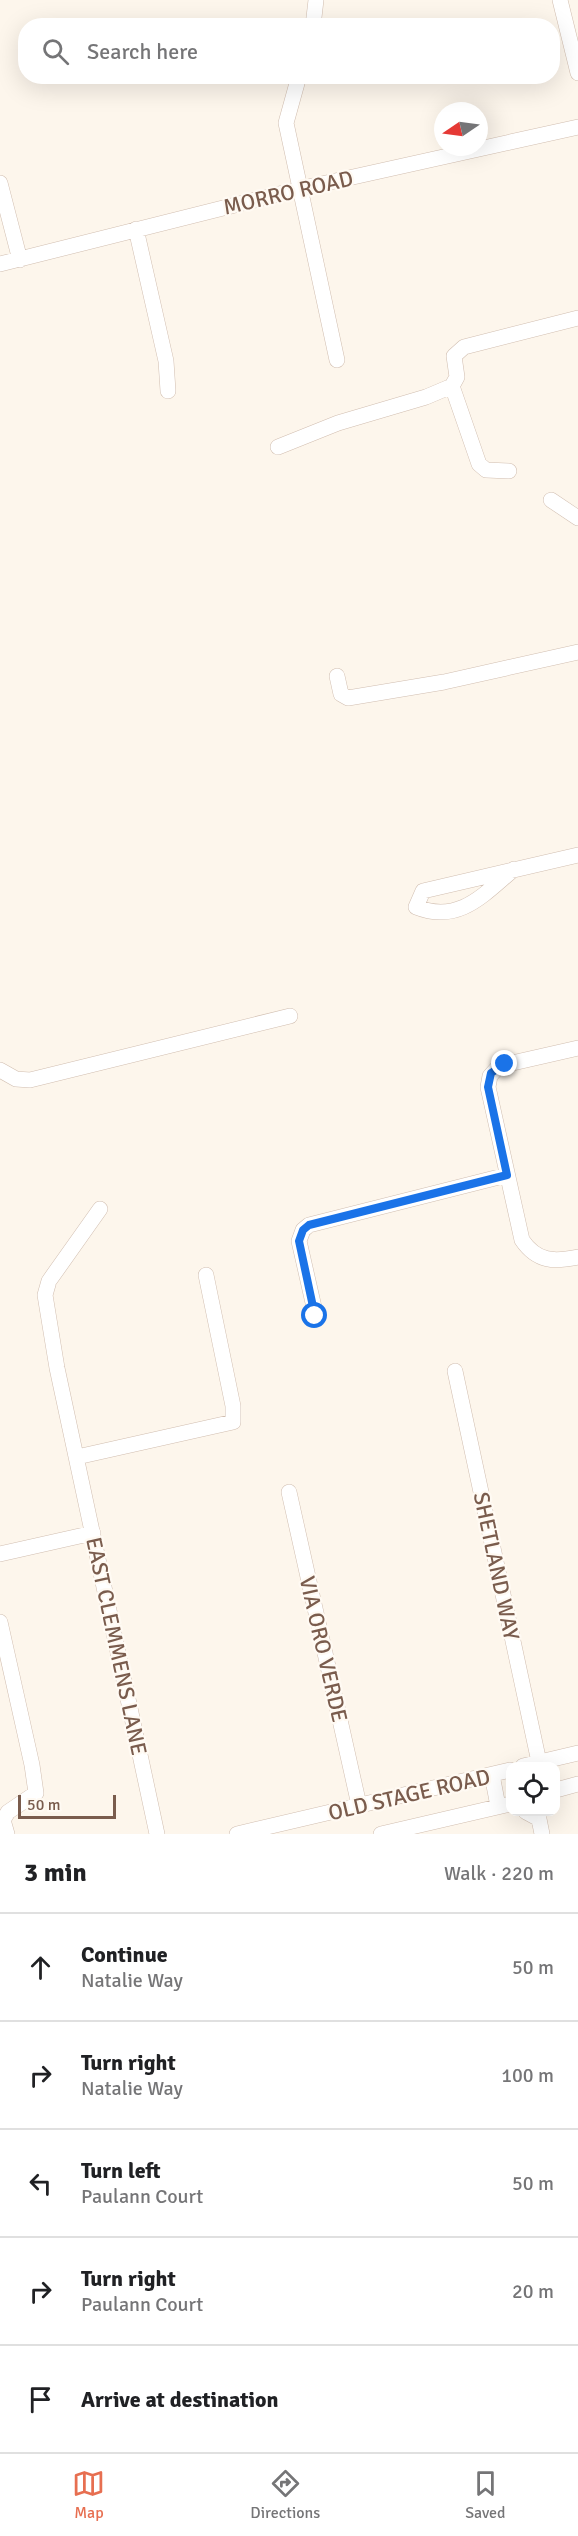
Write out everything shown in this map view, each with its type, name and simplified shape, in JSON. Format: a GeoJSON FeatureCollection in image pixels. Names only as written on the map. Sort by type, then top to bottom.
{"type":"FeatureCollection","features":[{"type":"Feature","properties":{"kind":"street"},"geometry":{"type":"LineString","coordinates":[[314,18],[316,0]]}},
{"type":"Feature","properties":{"kind":"street"},"geometry":{"type":"LineString","coordinates":[[560,0],[578,74]]}},
{"type":"Feature","properties":{"kind":"street"},"geometry":{"type":"LineString","coordinates":[[297,84],[286,123],[298,189],[337,360]]}},
{"type":"Feature","properties":{"kind":"street","name":"MORRO ROAD"},"geometry":{"type":"LineString","coordinates":[[0,264],[298,189],[578,127]]}},
{"type":"Feature","properties":{"kind":"street"},"geometry":{"type":"LineString","coordinates":[[0,183],[20,260]]}},
{"type":"Feature","properties":{"kind":"street"},"geometry":{"type":"LineString","coordinates":[[136,229],[165,361],[168,391]]}},
{"type":"Feature","properties":{"kind":"street"},"geometry":{"type":"LineString","coordinates":[[278,447],[338,423],[426,397],[452,386],[457,377],[454,356],[458,350],[578,318]]}},
{"type":"Feature","properties":{"kind":"street"},"geometry":{"type":"LineString","coordinates":[[452,386],[478,464],[486,470],[509,471]]}},
{"type":"Feature","properties":{"kind":"street"},"geometry":{"type":"LineString","coordinates":[[551,500],[578,518]]}},
{"type":"Feature","properties":{"kind":"street"},"geometry":{"type":"LineString","coordinates":[[337,676],[341,694],[348,698],[444,682],[578,652]]}},
{"type":"Feature","properties":{"kind":"street"},"geometry":{"type":"LineString","coordinates":[[514,869],[470,907],[433,914],[416,907],[423,891],[514,869],[578,855]]}},
{"type":"Feature","properties":{"kind":"street"},"geometry":{"type":"LineString","coordinates":[[0,1070],[16,1079],[30,1080],[290,1016]]}},
{"type":"Feature","properties":{"kind":"street"},"geometry":{"type":"LineString","coordinates":[[578,1048],[498,1067],[490,1076],[488,1087],[520,1235],[531,1252],[553,1261],[578,1257]]}},
{"type":"Feature","properties":{"kind":"street"},"geometry":{"type":"LineString","coordinates":[[315,1316],[299,1241],[303,1230],[309,1225],[507,1175]]}},
{"type":"Feature","properties":{"kind":"street","name":"EAST CLEMMENS LANE"},"geometry":{"type":"LineString","coordinates":[[100,1209],[49,1281],[45,1295],[157,1834]]}},
{"type":"Feature","properties":{"kind":"street"},"geometry":{"type":"LineString","coordinates":[[77,1457],[233,1422],[233,1406],[206,1275]]}},
{"type":"Feature","properties":{"kind":"street","name":"SHETLAND WAY"},"geometry":{"type":"LineString","coordinates":[[455,1371],[538,1762]]}},
{"type":"Feature","properties":{"kind":"street","name":"VIA ORO VERDE"},"geometry":{"type":"LineString","coordinates":[[289,1492],[359,1806]]}},
{"type":"Feature","properties":{"kind":"street"},"geometry":{"type":"LineString","coordinates":[[0,1554],[93,1533]]}},
{"type":"Feature","properties":{"kind":"street"},"geometry":{"type":"LineString","coordinates":[[0,1623],[36,1793],[8,1812],[3,1820],[7,1834]]}},
{"type":"Feature","properties":{"kind":"street"},"geometry":{"type":"LineString","coordinates":[[538,1762],[578,1753]]}},
{"type":"Feature","properties":{"kind":"street","name":"OLD STAGE ROAD"},"geometry":{"type":"LineString","coordinates":[[237,1834],[506,1771]]}},
{"type":"Feature","properties":{"kind":"street"},"geometry":{"type":"LineString","coordinates":[[381,1834],[504,1805],[492,1775]]}},
{"type":"Feature","properties":{"kind":"street"},"geometry":{"type":"LineString","coordinates":[[560,1789],[578,1784]]}},
{"type":"Feature","properties":{"kind":"street"},"geometry":{"type":"LineString","coordinates":[[533,1816],[539,1819],[542,1834]]}},
{"type":"Feature","properties":{"kind":"route"},"geometry":{"type":"LineString","coordinates":[[315,1316],[299,1241],[303,1230],[309,1225],[507,1175],[488,1087],[491,1073],[505,1064]]}}]}
